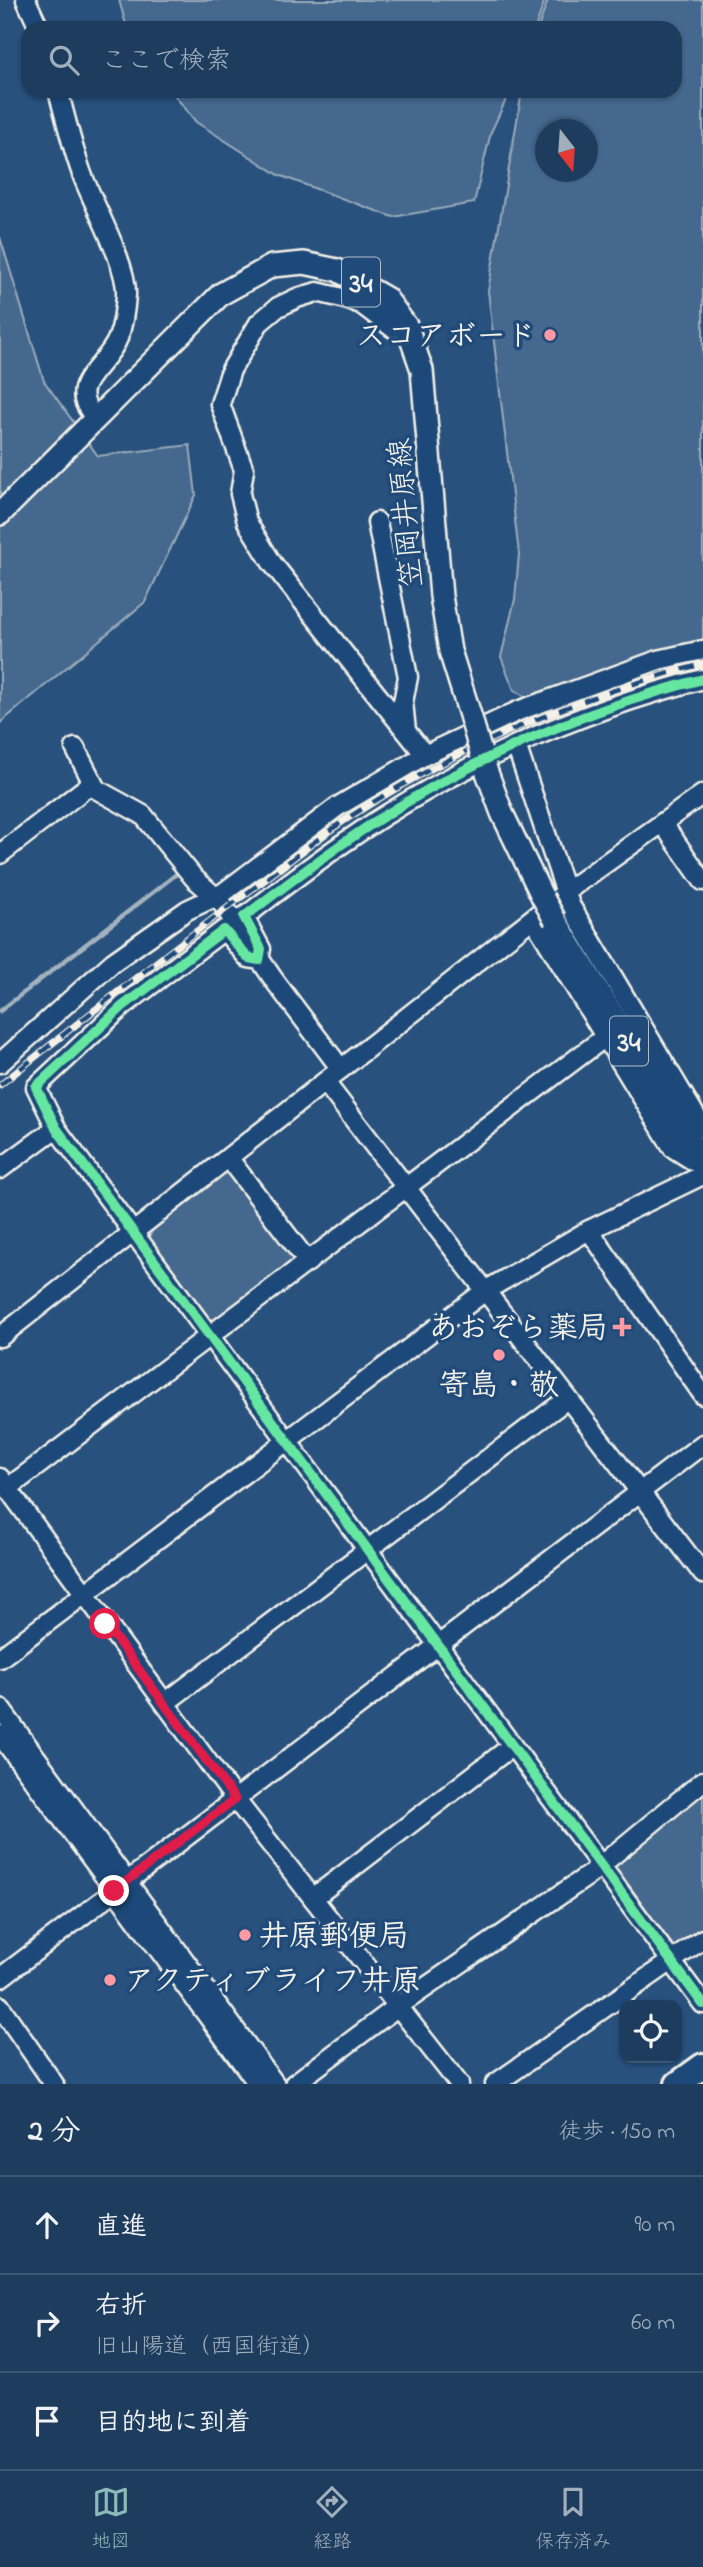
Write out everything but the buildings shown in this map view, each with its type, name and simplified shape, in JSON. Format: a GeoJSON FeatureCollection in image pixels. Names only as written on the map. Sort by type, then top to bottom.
{"type":"FeatureCollection","features":[{"type":"Feature","properties":{"kind":"highway"},"geometry":{"type":"LineString","coordinates":[[678,2084],[703,2066]]}},
{"type":"Feature","properties":{"kind":"main road","name":"笠岡井原線"},"geometry":{"type":"LineString","coordinates":[[0,514],[220,294],[272,266],[304,263],[337,270],[386,298],[407,327],[422,370],[441,596],[450,651],[485,767],[502,813],[543,898],[544,920],[703,1161]]}},
{"type":"Feature","properties":{"kind":"street"},"geometry":{"type":"LineString","coordinates":[[26,0],[36,21]]}},
{"type":"Feature","properties":{"kind":"street"},"geometry":{"type":"LineString","coordinates":[[60,98],[82,174],[121,270],[126,291],[118,338],[106,360],[87,379],[83,390],[87,410],[96,418]]}},
{"type":"Feature","properties":{"kind":"street"},"geometry":{"type":"LineString","coordinates":[[407,327],[393,328],[361,304],[338,296],[317,292],[297,298],[278,307],[259,323],[231,370],[220,404],[244,470],[240,494],[247,522],[272,563],[425,755]]}},
{"type":"Feature","properties":{"kind":"street"},"geometry":{"type":"LineString","coordinates":[[377,522],[408,677],[403,702],[406,731]]}},
{"type":"Feature","properties":{"kind":"street"},"geometry":{"type":"LineString","coordinates":[[0,1063],[113,962],[187,910],[215,897],[337,807],[425,755],[518,711],[703,650]]}},
{"type":"Feature","properties":{"kind":"street"},"geometry":{"type":"LineString","coordinates":[[259,960],[261,949],[244,917],[343,843],[396,809],[457,774],[600,710],[647,693],[703,679]]}},
{"type":"Feature","properties":{"kind":"street"},"geometry":{"type":"LineString","coordinates":[[516,746],[566,893],[583,930],[703,1128]]}},
{"type":"Feature","properties":{"kind":"street"},"geometry":{"type":"LineString","coordinates":[[75,748],[92,783],[103,793],[143,815],[194,878],[226,908],[259,960],[341,1069]]}},
{"type":"Feature","properties":{"kind":"street"},"geometry":{"type":"LineString","coordinates":[[0,855],[92,783]]}},
{"type":"Feature","properties":{"kind":"street"},"geometry":{"type":"LineString","coordinates":[[0,1337],[341,1069],[544,920],[566,893],[703,794]]}},
{"type":"Feature","properties":{"kind":"street"},"geometry":{"type":"LineString","coordinates":[[663,824],[703,881]]}},
{"type":"Feature","properties":{"kind":"street"},"geometry":{"type":"LineString","coordinates":[[544,920],[606,1037],[673,1148],[703,1167]]}},
{"type":"Feature","properties":{"kind":"street"},"geometry":{"type":"LineString","coordinates":[[259,960],[248,958],[224,930],[123,1006],[38,1082],[36,1092],[53,1117],[56,1128],[703,2004]]}},
{"type":"Feature","properties":{"kind":"street"},"geometry":{"type":"LineString","coordinates":[[459,2084],[235,1799],[84,1596],[4,1483],[211,1335],[606,1037]]}},
{"type":"Feature","properties":{"kind":"street"},"geometry":{"type":"LineString","coordinates":[[325,1082],[703,1574]]}},
{"type":"Feature","properties":{"kind":"street"},"geometry":{"type":"LineString","coordinates":[[0,1169],[56,1128]]}},
{"type":"Feature","properties":{"kind":"street"},"geometry":{"type":"LineString","coordinates":[[229,1159],[308,1262]]}},
{"type":"Feature","properties":{"kind":"street"},"geometry":{"type":"LineString","coordinates":[[0,1658],[485,1292],[589,1230],[703,1175]]}},
{"type":"Feature","properties":{"kind":"street"},"geometry":{"type":"LineString","coordinates":[[589,1230],[703,1395]]}},
{"type":"Feature","properties":{"kind":"street"},"geometry":{"type":"LineString","coordinates":[[165,1703],[568,1399]]}},
{"type":"Feature","properties":{"kind":"street"},"geometry":{"type":"LineString","coordinates":[[0,1978],[703,1444]]}},
{"type":"Feature","properties":{"kind":"street"},"geometry":{"type":"LineString","coordinates":[[0,1708],[258,2084]]}},
{"type":"Feature","properties":{"kind":"street"},"geometry":{"type":"LineString","coordinates":[[0,1735],[275,2084]]}},
{"type":"Feature","properties":{"kind":"street"},"geometry":{"type":"LineString","coordinates":[[313,1898],[512,1746]]}},
{"type":"Feature","properties":{"kind":"street"},"geometry":{"type":"LineString","coordinates":[[295,2084],[397,2007],[599,1866],[703,1781]]}},
{"type":"Feature","properties":{"kind":"street"},"geometry":{"type":"LineString","coordinates":[[495,2084],[703,1938]]}},
{"type":"Feature","properties":{"kind":"street"},"geometry":{"type":"LineString","coordinates":[[0,2006],[54,2084]]}},
{"type":"Feature","properties":{"kind":"shaded area"},"geometry":{"type":"Polygon","coordinates":[[[119,0],[545,0],[538,21],[125,21],[119,0]]]}},
{"type":"Feature","properties":{"kind":"shaded area"},"geometry":{"type":"Polygon","coordinates":[[[548,0],[703,0],[703,641],[641,658],[532,701],[514,690],[501,657],[515,599],[519,554],[488,291],[521,98],[682,98],[682,21],[540,21],[548,0]]]}},
{"type":"Feature","properties":{"kind":"shaded area"},"geometry":{"type":"Polygon","coordinates":[[[177,98],[507,98],[491,132],[474,203],[393,217],[279,175],[196,122],[177,98]]]}},
{"type":"Feature","properties":{"kind":"shaded area"},"geometry":{"type":"Polygon","coordinates":[[[0,237],[44,381],[98,456],[190,445],[196,495],[145,602],[0,723],[0,237]]]}},
{"type":"Feature","properties":{"kind":"shaded area"},"geometry":{"type":"Polygon","coordinates":[[[227,1172],[233,1172],[296,1255],[295,1263],[219,1321],[210,1319],[149,1238],[152,1231],[227,1172]]]}},
{"type":"Feature","properties":{"kind":"shaded area"},"geometry":{"type":"Polygon","coordinates":[[[703,1788],[703,1933],[678,1948],[669,1942],[612,1861],[703,1788]]]}},
{"type":"Feature","properties":{"kind":"waterway"},"geometry":{"type":"LineString","coordinates":[[0,1011],[179,872],[191,888]]}},
{"type":"Feature","properties":{"kind":"waterway"},"geometry":{"type":"LineString","coordinates":[[268,987],[283,1006]]}},
{"type":"Feature","properties":{"kind":"tunnel"},"geometry":{"type":"LineString","coordinates":[[640,671],[647,691]]}},
{"type":"Feature","properties":{"kind":"railway"},"geometry":{"type":"LineString","coordinates":[[0,1085],[311,845],[386,794],[518,727],[610,692],[703,664]]}},
{"type":"Feature","properties":{"kind":"cycle path"},"geometry":{"type":"LineString","coordinates":[[703,679],[608,708],[515,745],[383,816],[244,917],[261,949],[259,960],[248,958],[224,930],[123,1006],[36,1087],[56,1128],[703,2004]]}},
{"type":"Feature","properties":{"kind":"place","name":"スコアボード"},"geometry":{"type":"Point","coordinates":[550,335]}},
{"type":"Feature","properties":{"kind":"place","name":"あおぞら薬局"},"geometry":{"type":"Point","coordinates":[622,1327]}},
{"type":"Feature","properties":{"kind":"place","name":"寄島・敬"},"geometry":{"type":"Point","coordinates":[499,1355]}},
{"type":"Feature","properties":{"kind":"place","name":"井原郵便局"},"geometry":{"type":"Point","coordinates":[245,1935]}},
{"type":"Feature","properties":{"kind":"place","name":"アクティブライフ井原"},"geometry":{"type":"Point","coordinates":[110,1980]}},
{"type":"Feature","properties":{"kind":"route"},"geometry":{"type":"LineString","coordinates":[[105,1624],[235,1799],[114,1891]]}}]}
